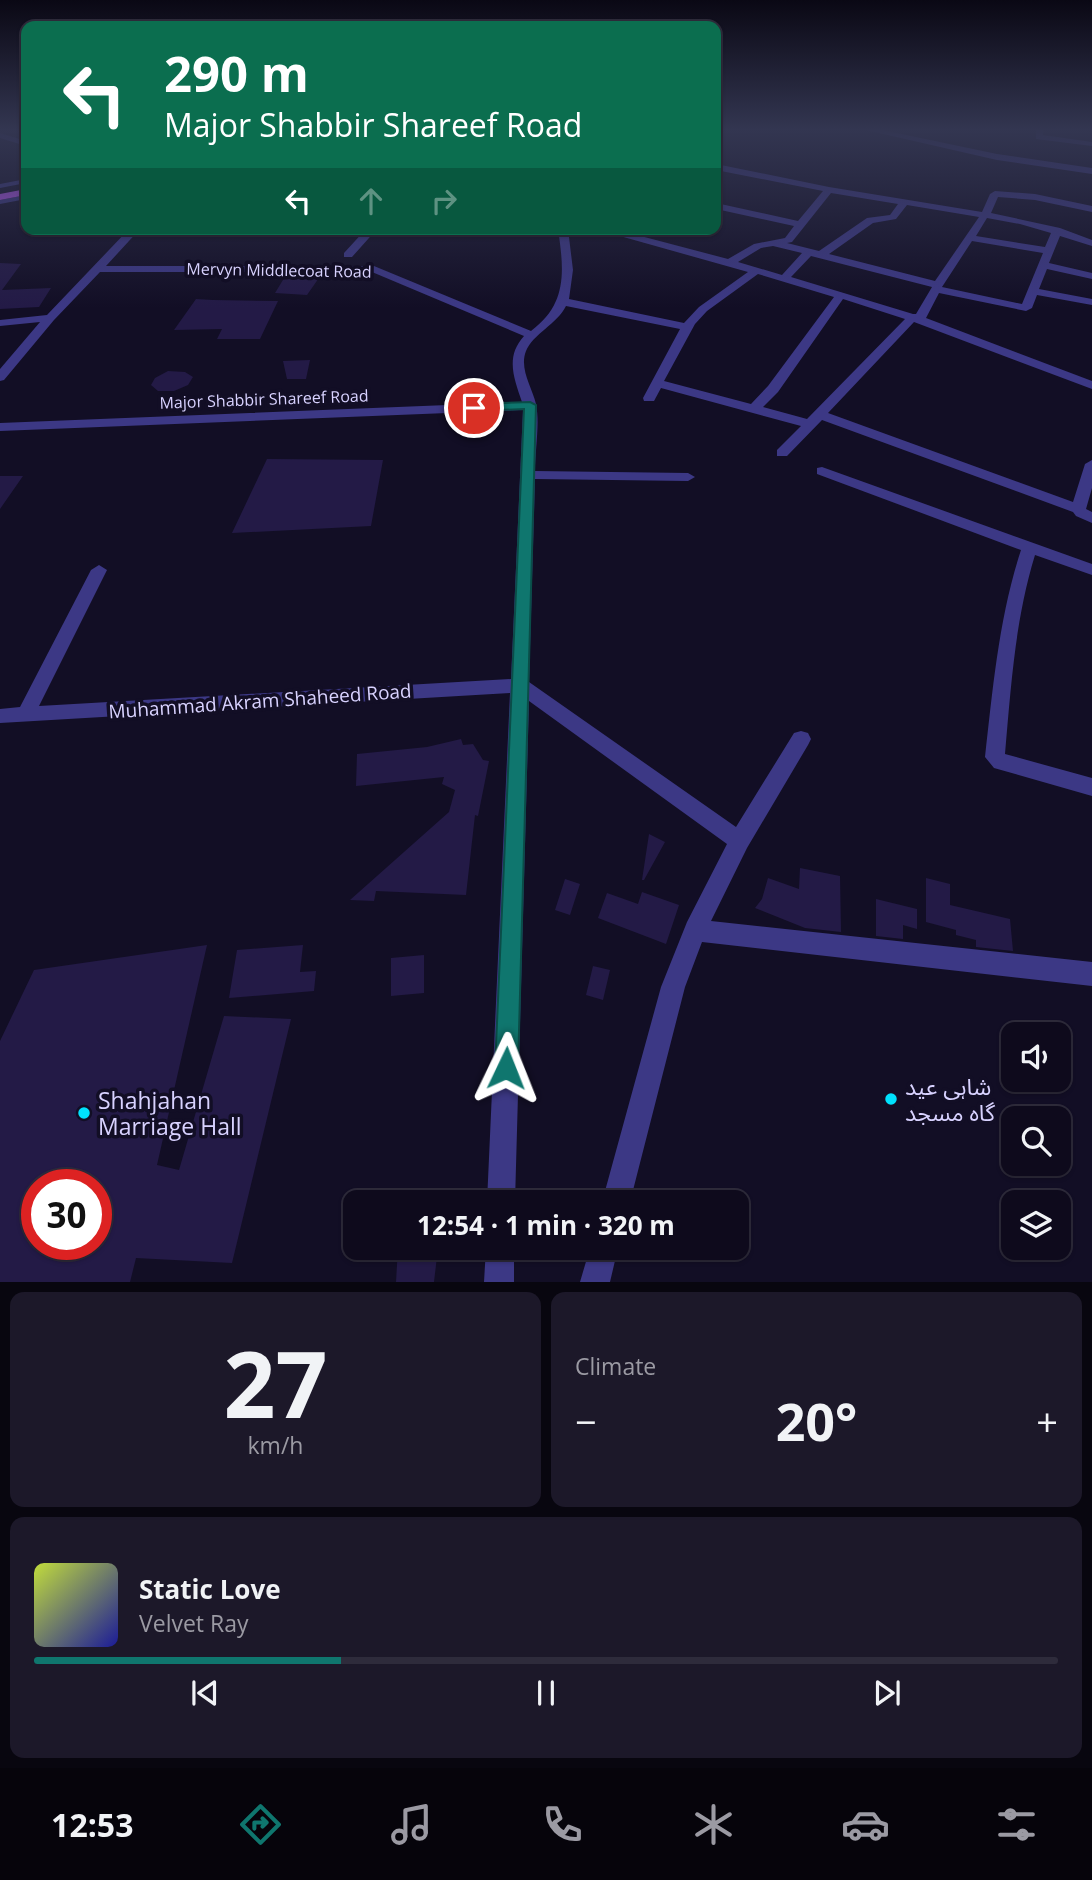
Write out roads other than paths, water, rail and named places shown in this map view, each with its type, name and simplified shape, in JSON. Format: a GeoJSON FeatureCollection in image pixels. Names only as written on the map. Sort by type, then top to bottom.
{"type":"FeatureCollection","features":[{"type":"Feature","properties":{"kind":"main road"},"geometry":{"type":"LineString","coordinates":[[0,200],[21,196]]}},
{"type":"Feature","properties":{"kind":"street"},"geometry":{"type":"LineString","coordinates":[[818,188],[985,215],[1057,230],[1092,243]]}},
{"type":"Feature","properties":{"kind":"street"},"geometry":{"type":"LineString","coordinates":[[731,262],[758,246],[788,240],[829,190]]}},
{"type":"Feature","properties":{"kind":"street"},"geometry":{"type":"LineString","coordinates":[[782,453],[916,319],[985,215],[993,196],[1000,193],[1092,209]]}},
{"type":"Feature","properties":{"kind":"street"},"geometry":{"type":"LineString","coordinates":[[821,256],[869,221],[893,217],[905,202]]}},
{"type":"Feature","properties":{"kind":"street"},"geometry":{"type":"LineString","coordinates":[[721,207],[801,225]]}},
{"type":"Feature","properties":{"kind":"street"},"geometry":{"type":"LineString","coordinates":[[774,243],[1022,309],[1026,308],[1057,230]]}},
{"type":"Feature","properties":{"kind":"street"},"geometry":{"type":"LineString","coordinates":[[0,377],[50,318],[129,235]]}},
{"type":"Feature","properties":{"kind":"street"},"geometry":{"type":"LineString","coordinates":[[348,255],[366,235]]}},
{"type":"Feature","properties":{"kind":"street"},"geometry":{"type":"LineString","coordinates":[[501,1190],[530,405],[518,364],[519,352],[531,335],[542,329],[565,302],[567,252],[563,235]]}},
{"type":"Feature","properties":{"kind":"street"},"geometry":{"type":"LineString","coordinates":[[624,235],[731,262],[916,319],[1092,385]]}},
{"type":"Feature","properties":{"kind":"street"},"geometry":{"type":"LineString","coordinates":[[970,238],[1049,251]]}},
{"type":"Feature","properties":{"kind":"street"},"geometry":{"type":"LineString","coordinates":[[785,278],[809,252]]}},
{"type":"Feature","properties":{"kind":"street"},"geometry":{"type":"LineString","coordinates":[[1043,265],[1092,276]]}},
{"type":"Feature","properties":{"kind":"street","name":"Mervyn Middlecoat Road"},"geometry":{"type":"LineString","coordinates":[[97,269],[374,270],[531,335]]}},
{"type":"Feature","properties":{"kind":"street"},"geometry":{"type":"LineString","coordinates":[[649,398],[686,327],[703,309],[757,270]]}},
{"type":"Feature","properties":{"kind":"street"},"geometry":{"type":"LineString","coordinates":[[1033,291],[1092,302]]}},
{"type":"Feature","properties":{"kind":"street"},"geometry":{"type":"LineString","coordinates":[[754,409],[784,374],[841,295]]}},
{"type":"Feature","properties":{"kind":"street"},"geometry":{"type":"LineString","coordinates":[[565,302],[686,327]]}},
{"type":"Feature","properties":{"kind":"street"},"geometry":{"type":"LineString","coordinates":[[0,323],[50,318]]}},
{"type":"Feature","properties":{"kind":"street"},"geometry":{"type":"LineString","coordinates":[[657,383],[754,409],[814,419],[1078,509],[1092,518]]}},
{"type":"Feature","properties":{"kind":"street","name":"Major Shabbir Shareef Road"},"geometry":{"type":"LineString","coordinates":[[0,427],[530,405]]}},
{"type":"Feature","properties":{"kind":"street"},"geometry":{"type":"LineString","coordinates":[[1078,509],[1092,464]]}},
{"type":"Feature","properties":{"kind":"street"},"geometry":{"type":"LineString","coordinates":[[822,471],[1092,570]]}},
{"type":"Feature","properties":{"kind":"street"},"geometry":{"type":"LineString","coordinates":[[528,475],[688,477]]}},
{"type":"Feature","properties":{"kind":"street"},"geometry":{"type":"LineString","coordinates":[[1029,548],[1016,589],[1007,640],[995,757],[1001,762],[1092,787]]}},
{"type":"Feature","properties":{"kind":"street"},"geometry":{"type":"LineString","coordinates":[[25,715],[99,570]]}},
{"type":"Feature","properties":{"kind":"street"},"geometry":{"type":"LineString","coordinates":[[520,685],[739,841]]}},
{"type":"Feature","properties":{"kind":"street","name":"Muhammad Akram Shaheed Road"},"geometry":{"type":"LineString","coordinates":[[0,716],[520,685]]}},
{"type":"Feature","properties":{"kind":"street"},"geometry":{"type":"LineString","coordinates":[[619,1190],[673,987],[695,930],[739,841],[801,738]]}},
{"type":"Feature","properties":{"kind":"street"},"geometry":{"type":"LineString","coordinates":[[695,930],[1092,974]]}},
{"type":"Feature","properties":{"kind":"street"},"geometry":{"type":"LineString","coordinates":[[499,1282],[500,1260]]}},
{"type":"Feature","properties":{"kind":"street"},"geometry":{"type":"LineString","coordinates":[[595,1282],[601,1260]]}},
{"type":"Feature","properties":{"kind":"place","name":"شاہی عید گاہ مسجد"},"geometry":{"type":"Point","coordinates":[891,1099]}},
{"type":"Feature","properties":{"kind":"place","name":"Shahjahan Marriage Hall"},"geometry":{"type":"Point","coordinates":[84,1113]}}]}
